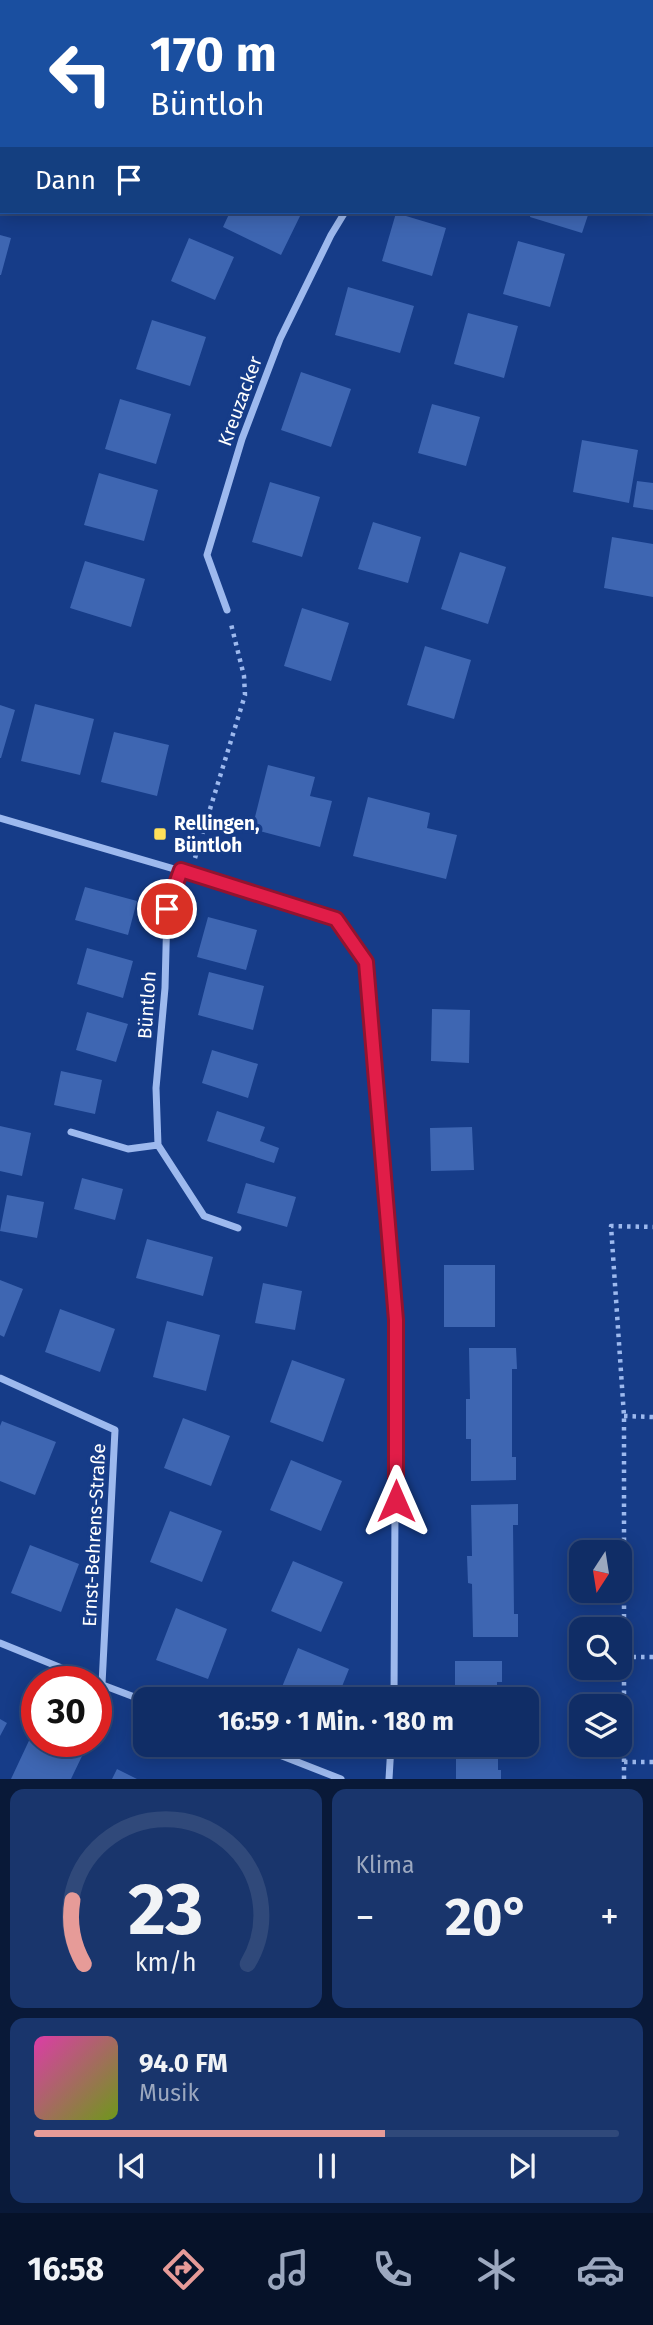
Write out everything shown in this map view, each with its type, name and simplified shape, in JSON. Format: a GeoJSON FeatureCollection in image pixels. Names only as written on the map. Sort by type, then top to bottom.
{"type":"FeatureCollection","features":[{"type":"Feature","properties":{"kind":"street","name":"Kreuzacker"},"geometry":{"type":"LineString","coordinates":[[226,610],[207,555],[242,439],[279,339],[331,234],[344,214]]}},
{"type":"Feature","properties":{"kind":"street"},"geometry":{"type":"LineString","coordinates":[[0,818],[191,873],[336,919],[366,962],[396,1320],[394,1687]]}},
{"type":"Feature","properties":{"kind":"street","name":"Büntloh"},"geometry":{"type":"LineString","coordinates":[[158,1145],[156,1088],[166,988],[167,909],[181,870]]}},
{"type":"Feature","properties":{"kind":"street"},"geometry":{"type":"LineString","coordinates":[[71,1132],[128,1149],[158,1145],[204,1216],[237,1228]]}},
{"type":"Feature","properties":{"kind":"street","name":"Ernst-Behrens-Straße"},"geometry":{"type":"LineString","coordinates":[[0,1378],[115,1430],[99,1666]]}},
{"type":"Feature","properties":{"kind":"street"},"geometry":{"type":"LineString","coordinates":[[0,1643],[56,1666]]}},
{"type":"Feature","properties":{"kind":"street"},"geometry":{"type":"LineString","coordinates":[[112,1689],[133,1697]]}},
{"type":"Feature","properties":{"kind":"street"},"geometry":{"type":"LineString","coordinates":[[285,1757],[341,1779]]}},
{"type":"Feature","properties":{"kind":"street"},"geometry":{"type":"LineString","coordinates":[[389,1779],[390,1757]]}},
{"type":"Feature","properties":{"kind":"path"},"geometry":{"type":"LineString","coordinates":[[191,873],[245,695],[240,655],[226,610]]}},
{"type":"Feature","properties":{"kind":"path"},"geometry":{"type":"LineString","coordinates":[[624,1617],[624,1416],[611,1226],[653,1227]]}},
{"type":"Feature","properties":{"kind":"path"},"geometry":{"type":"LineString","coordinates":[[624,1416],[653,1417]]}},
{"type":"Feature","properties":{"kind":"path"},"geometry":{"type":"LineString","coordinates":[[632,1657],[653,1657]]}},
{"type":"Feature","properties":{"kind":"path"},"geometry":{"type":"LineString","coordinates":[[624,1680],[624,1779]]}},
{"type":"Feature","properties":{"kind":"path"},"geometry":{"type":"LineString","coordinates":[[624,1762],[653,1762]]}},
{"type":"Feature","properties":{"kind":"building"},"geometry":{"type":"Polygon","coordinates":[[[229,214],[301,214],[281,255],[223,227],[229,214]]]}},
{"type":"Feature","properties":{"kind":"building"},"geometry":{"type":"Polygon","coordinates":[[[396,214],[446,228],[432,276],[382,261],[396,214]]]}},
{"type":"Feature","properties":{"kind":"building"},"geometry":{"type":"Polygon","coordinates":[[[531,214],[588,214],[582,233],[530,217],[531,214]]]}},
{"type":"Feature","properties":{"kind":"building"},"geometry":{"type":"Polygon","coordinates":[[[0,235],[11,238],[1,275],[0,275],[0,235]]]}},
{"type":"Feature","properties":{"kind":"building"},"geometry":{"type":"Polygon","coordinates":[[[189,238],[234,257],[215,300],[171,281],[189,238]]]}},
{"type":"Feature","properties":{"kind":"building"},"geometry":{"type":"Polygon","coordinates":[[[518,241],[565,254],[550,307],[503,294],[518,241]]]}},
{"type":"Feature","properties":{"kind":"building"},"geometry":{"type":"Polygon","coordinates":[[[348,287],[414,306],[400,353],[335,335],[348,287]]]}},
{"type":"Feature","properties":{"kind":"building"},"geometry":{"type":"Polygon","coordinates":[[[468,313],[518,326],[504,378],[454,364],[468,313]]]}},
{"type":"Feature","properties":{"kind":"building"},"geometry":{"type":"Polygon","coordinates":[[[152,320],[206,337],[190,386],[136,369],[152,320]]]}},
{"type":"Feature","properties":{"kind":"building"},"geometry":{"type":"Polygon","coordinates":[[[301,372],[351,389],[331,447],[281,430],[301,372]]]}},
{"type":"Feature","properties":{"kind":"building"},"geometry":{"type":"Polygon","coordinates":[[[120,399],[171,414],[156,464],[105,449],[120,399]]]}},
{"type":"Feature","properties":{"kind":"building"},"geometry":{"type":"Polygon","coordinates":[[[432,404],[480,417],[466,466],[418,453],[432,404]]]}},
{"type":"Feature","properties":{"kind":"building"},"geometry":{"type":"Polygon","coordinates":[[[582,440],[638,450],[629,503],[573,492],[582,440]]]}},
{"type":"Feature","properties":{"kind":"building"},"geometry":{"type":"Polygon","coordinates":[[[99,473],[158,490],[144,541],[84,525],[99,473]]]}},
{"type":"Feature","properties":{"kind":"building"},"geometry":{"type":"Polygon","coordinates":[[[637,481],[653,483],[653,510],[633,507],[637,481]]]}},
{"type":"Feature","properties":{"kind":"building"},"geometry":{"type":"Polygon","coordinates":[[[270,482],[320,497],[302,557],[252,542],[270,482]]]}},
{"type":"Feature","properties":{"kind":"building"},"geometry":{"type":"Polygon","coordinates":[[[373,522],[421,537],[408,583],[358,569],[373,522]]]}},
{"type":"Feature","properties":{"kind":"building"},"geometry":{"type":"Polygon","coordinates":[[[612,537],[653,544],[653,597],[604,588],[612,537]]]}},
{"type":"Feature","properties":{"kind":"building"},"geometry":{"type":"Polygon","coordinates":[[[460,552],[506,567],[488,624],[441,609],[460,552]]]}},
{"type":"Feature","properties":{"kind":"building"},"geometry":{"type":"Polygon","coordinates":[[[85,561],[145,579],[131,627],[70,608],[85,561]]]}},
{"type":"Feature","properties":{"kind":"building"},"geometry":{"type":"Polygon","coordinates":[[[302,608],[349,623],[331,681],[284,666],[302,608]]]}},
{"type":"Feature","properties":{"kind":"building"},"geometry":{"type":"Polygon","coordinates":[[[425,646],[471,660],[454,719],[407,705],[425,646]]]}},
{"type":"Feature","properties":{"kind":"building"},"geometry":{"type":"Polygon","coordinates":[[[35,704],[94,719],[80,775],[21,761],[35,704]]]}},
{"type":"Feature","properties":{"kind":"building"},"geometry":{"type":"Polygon","coordinates":[[[0,705],[15,710],[1,758],[0,758],[0,705]]]}},
{"type":"Feature","properties":{"kind":"building"},"geometry":{"type":"Polygon","coordinates":[[[114,732],[169,745],[157,796],[101,782],[114,732]]]}},
{"type":"Feature","properties":{"kind":"building"},"geometry":{"type":"Polygon","coordinates":[[[268,765],[315,777],[310,796],[332,801],[320,847],[252,829],[268,765]]]}},
{"type":"Feature","properties":{"kind":"building"},"geometry":{"type":"Polygon","coordinates":[[[368,797],[430,813],[427,828],[457,835],[446,879],[353,856],[368,797]]]}},
{"type":"Feature","properties":{"kind":"building"},"geometry":{"type":"Polygon","coordinates":[[[85,887],[137,901],[128,935],[75,920],[85,887]]]}},
{"type":"Feature","properties":{"kind":"building"},"geometry":{"type":"Polygon","coordinates":[[[208,917],[257,930],[246,970],[197,957],[208,917]]]}},
{"type":"Feature","properties":{"kind":"building"},"geometry":{"type":"Polygon","coordinates":[[[87,948],[133,961],[123,998],[77,984],[87,948]]]}},
{"type":"Feature","properties":{"kind":"building"},"geometry":{"type":"Polygon","coordinates":[[[209,972],[264,986],[253,1030],[198,1015],[209,972]]]}},
{"type":"Feature","properties":{"kind":"building"},"geometry":{"type":"Polygon","coordinates":[[[432,1009],[470,1010],[469,1063],[431,1061],[432,1009]]]}},
{"type":"Feature","properties":{"kind":"building"},"geometry":{"type":"Polygon","coordinates":[[[87,1012],[128,1024],[116,1062],[76,1050],[87,1012]]]}},
{"type":"Feature","properties":{"kind":"building"},"geometry":{"type":"Polygon","coordinates":[[[212,1050],[258,1064],[248,1098],[202,1083],[212,1050]]]}},
{"type":"Feature","properties":{"kind":"building"},"geometry":{"type":"Polygon","coordinates":[[[61,1071],[102,1080],[95,1114],[54,1105],[61,1071]]]}},
{"type":"Feature","properties":{"kind":"building"},"geometry":{"type":"Polygon","coordinates":[[[217,1111],[265,1127],[260,1141],[279,1148],[274,1163],[207,1141],[217,1111]]]}},
{"type":"Feature","properties":{"kind":"building"},"geometry":{"type":"Polygon","coordinates":[[[0,1126],[31,1133],[22,1176],[0,1171],[0,1126]]]}},
{"type":"Feature","properties":{"kind":"building"},"geometry":{"type":"Polygon","coordinates":[[[472,1127],[474,1170],[431,1171],[430,1128],[472,1127]]]}},
{"type":"Feature","properties":{"kind":"building"},"geometry":{"type":"Polygon","coordinates":[[[82,1178],[123,1189],[115,1220],[74,1209],[82,1178]]]}},
{"type":"Feature","properties":{"kind":"building"},"geometry":{"type":"Polygon","coordinates":[[[246,1183],[296,1197],[287,1227],[237,1213],[246,1183]]]}},
{"type":"Feature","properties":{"kind":"building"},"geometry":{"type":"Polygon","coordinates":[[[7,1195],[44,1202],[37,1238],[0,1231],[7,1195]]]}},
{"type":"Feature","properties":{"kind":"building"},"geometry":{"type":"Polygon","coordinates":[[[147,1239],[213,1257],[203,1296],[136,1278],[147,1239]]]}},
{"type":"Feature","properties":{"kind":"building"},"geometry":{"type":"Polygon","coordinates":[[[444,1265],[495,1265],[495,1327],[444,1327],[444,1265]]]}},
{"type":"Feature","properties":{"kind":"building"},"geometry":{"type":"Polygon","coordinates":[[[0,1280],[23,1289],[4,1337],[0,1335],[0,1280]]]}},
{"type":"Feature","properties":{"kind":"building"},"geometry":{"type":"Polygon","coordinates":[[[263,1283],[302,1291],[295,1330],[255,1323],[263,1283]]]}},
{"type":"Feature","properties":{"kind":"building"},"geometry":{"type":"Polygon","coordinates":[[[60,1309],[115,1329],[100,1372],[45,1352],[60,1309]]]}},
{"type":"Feature","properties":{"kind":"building"},"geometry":{"type":"Polygon","coordinates":[[[167,1321],[220,1335],[206,1391],[153,1377],[167,1321]]]}},
{"type":"Feature","properties":{"kind":"building"},"geometry":{"type":"Polygon","coordinates":[[[469,1348],[516,1348],[517,1369],[512,1369],[512,1457],[516,1457],[516,1480],[471,1481],[471,1439],[466,1439],[466,1399],[470,1399],[469,1348]]]}},
{"type":"Feature","properties":{"kind":"building"},"geometry":{"type":"Polygon","coordinates":[[[292,1360],[345,1379],[323,1442],[270,1422],[292,1360]]]}},
{"type":"Feature","properties":{"kind":"building"},"geometry":{"type":"Polygon","coordinates":[[[183,1418],[230,1436],[211,1486],[164,1468],[183,1418]]]}},
{"type":"Feature","properties":{"kind":"building"},"geometry":{"type":"Polygon","coordinates":[[[2,1421],[56,1442],[35,1495],[0,1481],[2,1421]]]}},
{"type":"Feature","properties":{"kind":"building"},"geometry":{"type":"Polygon","coordinates":[[[291,1460],[342,1481],[321,1531],[270,1510],[291,1460]]]}},
{"type":"Feature","properties":{"kind":"building"},"geometry":{"type":"Polygon","coordinates":[[[518,1504],[518,1525],[513,1525],[514,1614],[518,1614],[518,1637],[473,1637],[472,1584],[468,1583],[467,1556],[472,1556],[471,1505],[518,1504]]]}},
{"type":"Feature","properties":{"kind":"building"},"geometry":{"type":"Polygon","coordinates":[[[170,1511],[222,1531],[202,1582],[150,1562],[170,1511]]]}},
{"type":"Feature","properties":{"kind":"building"},"geometry":{"type":"Polygon","coordinates":[[[30,1545],[79,1564],[61,1612],[11,1593],[30,1545]]]}},
{"type":"Feature","properties":{"kind":"building"},"geometry":{"type":"Polygon","coordinates":[[[293,1561],[343,1582],[321,1632],[271,1611],[293,1561]]]}},
{"type":"Feature","properties":{"kind":"building"},"geometry":{"type":"Polygon","coordinates":[[[176,1608],[227,1629],[208,1679],[156,1660],[176,1608]]]}},
{"type":"Feature","properties":{"kind":"building"},"geometry":{"type":"Polygon","coordinates":[[[298,1648],[349,1669],[342,1687],[282,1687],[298,1648]]]}},
{"type":"Feature","properties":{"kind":"building"},"geometry":{"type":"Polygon","coordinates":[[[455,1661],[502,1661],[502,1682],[497,1682],[497,1687],[455,1687],[455,1661]]]}},
{"type":"Feature","properties":{"kind":"building"},"geometry":{"type":"Polygon","coordinates":[[[0,1719],[7,1723],[0,1736],[0,1719]]]}},
{"type":"Feature","properties":{"kind":"building"},"geometry":{"type":"Polygon","coordinates":[[[21,1757],[82,1757],[71,1779],[11,1779],[21,1757]]]}},
{"type":"Feature","properties":{"kind":"building"},"geometry":{"type":"Polygon","coordinates":[[[456,1757],[498,1757],[501,1779],[456,1779],[456,1757]]]}},
{"type":"Feature","properties":{"kind":"building"},"geometry":{"type":"Polygon","coordinates":[[[117,1769],[137,1779],[112,1779],[117,1769]]]}},
{"type":"Feature","properties":{"kind":"place","name":"Rellingen, Büntloh"},"geometry":{"type":"Point","coordinates":[160,834]}},
{"type":"Feature","properties":{"kind":"route"},"geometry":{"type":"LineString","coordinates":[[167,909],[181,870],[336,919],[366,962],[396,1320],[396,1501]]}}]}
